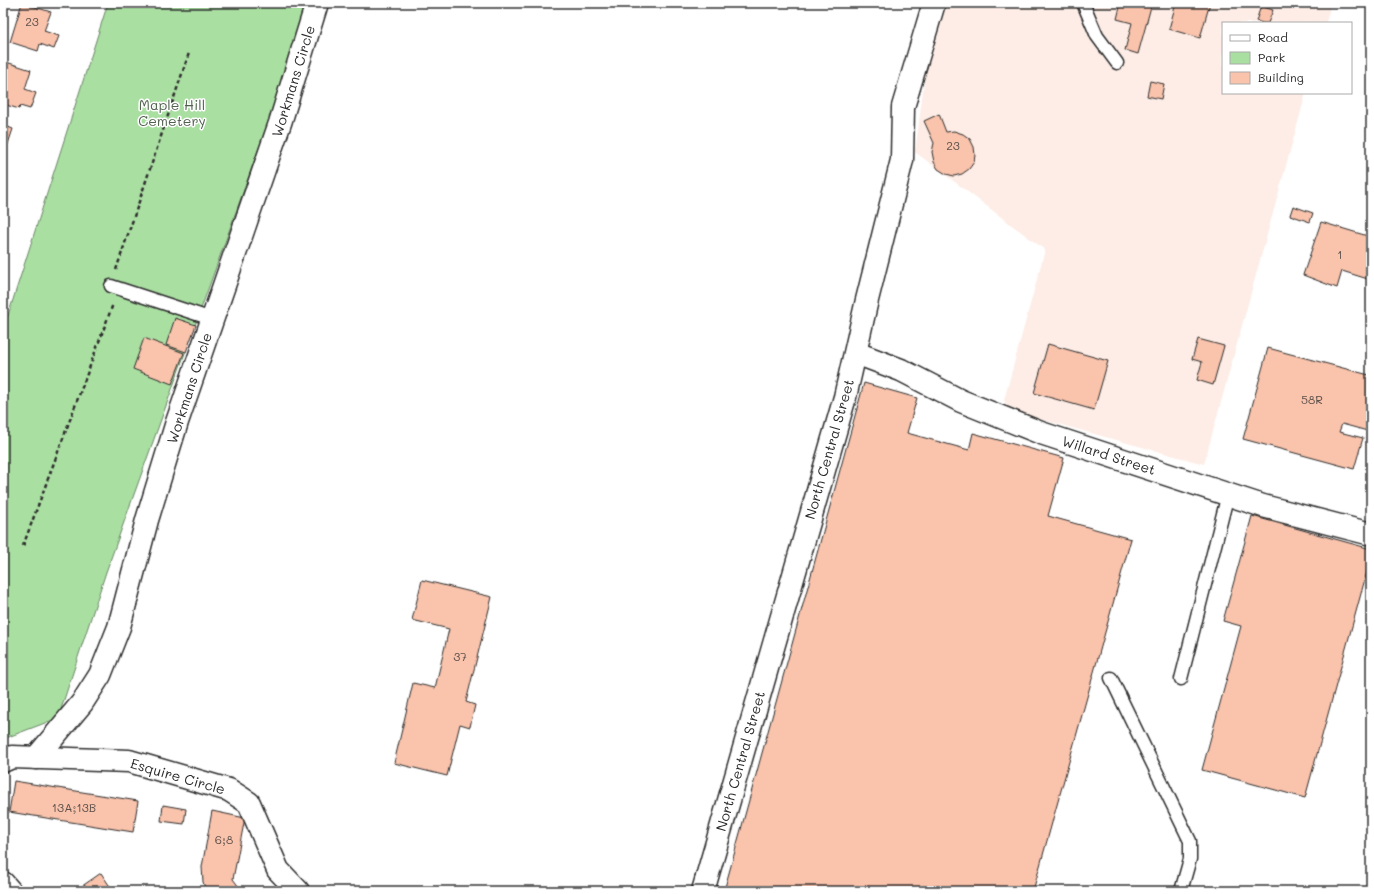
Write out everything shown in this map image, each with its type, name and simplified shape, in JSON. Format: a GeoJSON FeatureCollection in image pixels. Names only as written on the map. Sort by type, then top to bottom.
{"type":"FeatureCollection","features":[{"type":"Feature","properties":{"kind":"street","name":"Workmans Circle"},"geometry":{"type":"LineString","coordinates":[[36,758],[82,703],[100,675],[117,634],[149,513],[177,422],[280,123],[317,3]]}},
{"type":"Feature","properties":{"kind":"street","name":"North Central Street"},"geometry":{"type":"LineString","coordinates":[[703,891],[856,353],[866,300],[902,160],[903,107],[934,3]]}},
{"type":"Feature","properties":{"kind":"street","name":"Willard Street"},"geometry":{"type":"LineString","coordinates":[[856,353],[901,370],[961,401],[1041,433],[1263,506],[1371,534]]}},
{"type":"Feature","properties":{"kind":"street","name":"Esquire Circle"},"geometry":{"type":"LineString","coordinates":[[3,761],[12,757],[129,761],[229,790],[249,803],[278,870],[298,891]]}},
{"type":"Feature","properties":{"kind":"street"},"geometry":{"type":"LineString","coordinates":[[3,883],[10,891]]}},
{"type":"Feature","properties":{"kind":"lane"},"geometry":{"type":"LineString","coordinates":[[1083,3],[1096,36],[1117,62]]}},
{"type":"Feature","properties":{"kind":"lane"},"geometry":{"type":"LineString","coordinates":[[115,287],[212,319]]}},
{"type":"Feature","properties":{"kind":"lane"},"geometry":{"type":"LineString","coordinates":[[1181,679],[1228,494]]}},
{"type":"Feature","properties":{"kind":"lane"},"geometry":{"type":"LineString","coordinates":[[1111,678],[1190,841],[1190,859],[1180,891]]}},
{"type":"Feature","properties":{"kind":"path"},"geometry":{"type":"LineString","coordinates":[[23,546],[115,287],[189,52]]}},
{"type":"Feature","properties":{"kind":"shaded area"},"geometry":{"type":"Polygon","coordinates":[[[946,3],[1331,3],[1326,22],[1222,22],[1222,94],[1306,94],[1204,464],[1021,414],[1007,407],[1004,400],[1045,250],[915,152],[927,60],[940,15],[946,3]]]}},
{"type":"Feature","properties":{"kind":"green space","name":"Maple Hill Cemetery"},"geometry":{"type":"Polygon","coordinates":[[[108,3],[308,3],[294,51],[106,572],[58,718],[3,739],[3,331],[108,3]]]}},
{"type":"Feature","properties":{"kind":"building"},"geometry":{"type":"Polygon","coordinates":[[[22,3],[51,12],[44,31],[59,36],[54,49],[40,44],[38,51],[10,42],[22,3]]]}},
{"type":"Feature","properties":{"kind":"building"},"geometry":{"type":"Polygon","coordinates":[[[1121,3],[1152,3],[1138,54],[1125,50],[1132,23],[1117,19],[1121,3]]]}},
{"type":"Feature","properties":{"kind":"building"},"geometry":{"type":"Polygon","coordinates":[[[1176,3],[1210,3],[1200,38],[1169,29],[1176,3]]]}},
{"type":"Feature","properties":{"kind":"building"},"geometry":{"type":"Polygon","coordinates":[[[1261,6],[1273,10],[1268,22],[1256,21],[1261,6]]]}},
{"type":"Feature","properties":{"kind":"building"},"geometry":{"type":"Polygon","coordinates":[[[3,61],[31,70],[25,89],[36,93],[30,109],[20,106],[19,109],[3,104],[3,61]]]}},
{"type":"Feature","properties":{"kind":"building"},"geometry":{"type":"Polygon","coordinates":[[[1150,81],[1164,84],[1161,99],[1147,96],[1150,81]]]}},
{"type":"Feature","properties":{"kind":"building"},"geometry":{"type":"Polygon","coordinates":[[[939,114],[946,132],[954,131],[963,134],[970,139],[974,147],[974,162],[969,169],[962,174],[954,176],[946,174],[938,169],[934,162],[932,152],[934,143],[924,121],[939,114]]]}},
{"type":"Feature","properties":{"kind":"building"},"geometry":{"type":"Polygon","coordinates":[[[3,125],[13,129],[3,159],[3,125]]]}},
{"type":"Feature","properties":{"kind":"building"},"geometry":{"type":"Polygon","coordinates":[[[1293,206],[1313,213],[1310,222],[1290,215],[1293,206]]]}},
{"type":"Feature","properties":{"kind":"building"},"geometry":{"type":"Polygon","coordinates":[[[1321,222],[1371,237],[1371,280],[1342,271],[1337,288],[1303,275],[1321,222]]]}},
{"type":"Feature","properties":{"kind":"building"},"geometry":{"type":"Polygon","coordinates":[[[175,318],[196,325],[186,352],[166,345],[175,318]]]}},
{"type":"Feature","properties":{"kind":"building"},"geometry":{"type":"Polygon","coordinates":[[[144,338],[184,353],[172,384],[133,369],[144,338]]]}},
{"type":"Feature","properties":{"kind":"building"},"geometry":{"type":"Polygon","coordinates":[[[1198,339],[1224,346],[1213,385],[1197,380],[1202,362],[1192,359],[1198,339]]]}},
{"type":"Feature","properties":{"kind":"building"},"geometry":{"type":"Polygon","coordinates":[[[1048,344],[1108,361],[1094,410],[1034,393],[1048,344]]]}},
{"type":"Feature","properties":{"kind":"building"},"geometry":{"type":"Polygon","coordinates":[[[1268,348],[1369,375],[1369,372],[1371,373],[1371,432],[1342,424],[1339,432],[1363,438],[1354,469],[1243,439],[1268,348]]]}},
{"type":"Feature","properties":{"kind":"building"},"geometry":{"type":"Polygon","coordinates":[[[864,383],[917,398],[907,433],[969,450],[973,433],[1064,458],[1048,516],[1131,539],[1033,891],[724,891],[864,383]]]}},
{"type":"Feature","properties":{"kind":"building"},"geometry":{"type":"Polygon","coordinates":[[[1252,516],[1371,549],[1371,557],[1305,798],[1202,770],[1241,626],[1223,621],[1252,516]]]}},
{"type":"Feature","properties":{"kind":"building"},"geometry":{"type":"Polygon","coordinates":[[[422,580],[492,597],[466,702],[475,705],[470,727],[460,724],[447,776],[394,763],[413,683],[435,688],[449,629],[412,620],[422,580]]]}},
{"type":"Feature","properties":{"kind":"building"},"geometry":{"type":"Polygon","coordinates":[[[14,781],[138,801],[133,832],[9,812],[14,781]]]}},
{"type":"Feature","properties":{"kind":"building"},"geometry":{"type":"Polygon","coordinates":[[[163,805],[186,809],[184,824],[161,821],[163,805]]]}},
{"type":"Feature","properties":{"kind":"building"},"geometry":{"type":"Polygon","coordinates":[[[212,811],[245,818],[233,879],[242,891],[206,891],[203,882],[202,867],[212,811]]]}},
{"type":"Feature","properties":{"kind":"building"},"geometry":{"type":"Polygon","coordinates":[[[101,873],[113,891],[75,891],[101,873]]]}}]}
